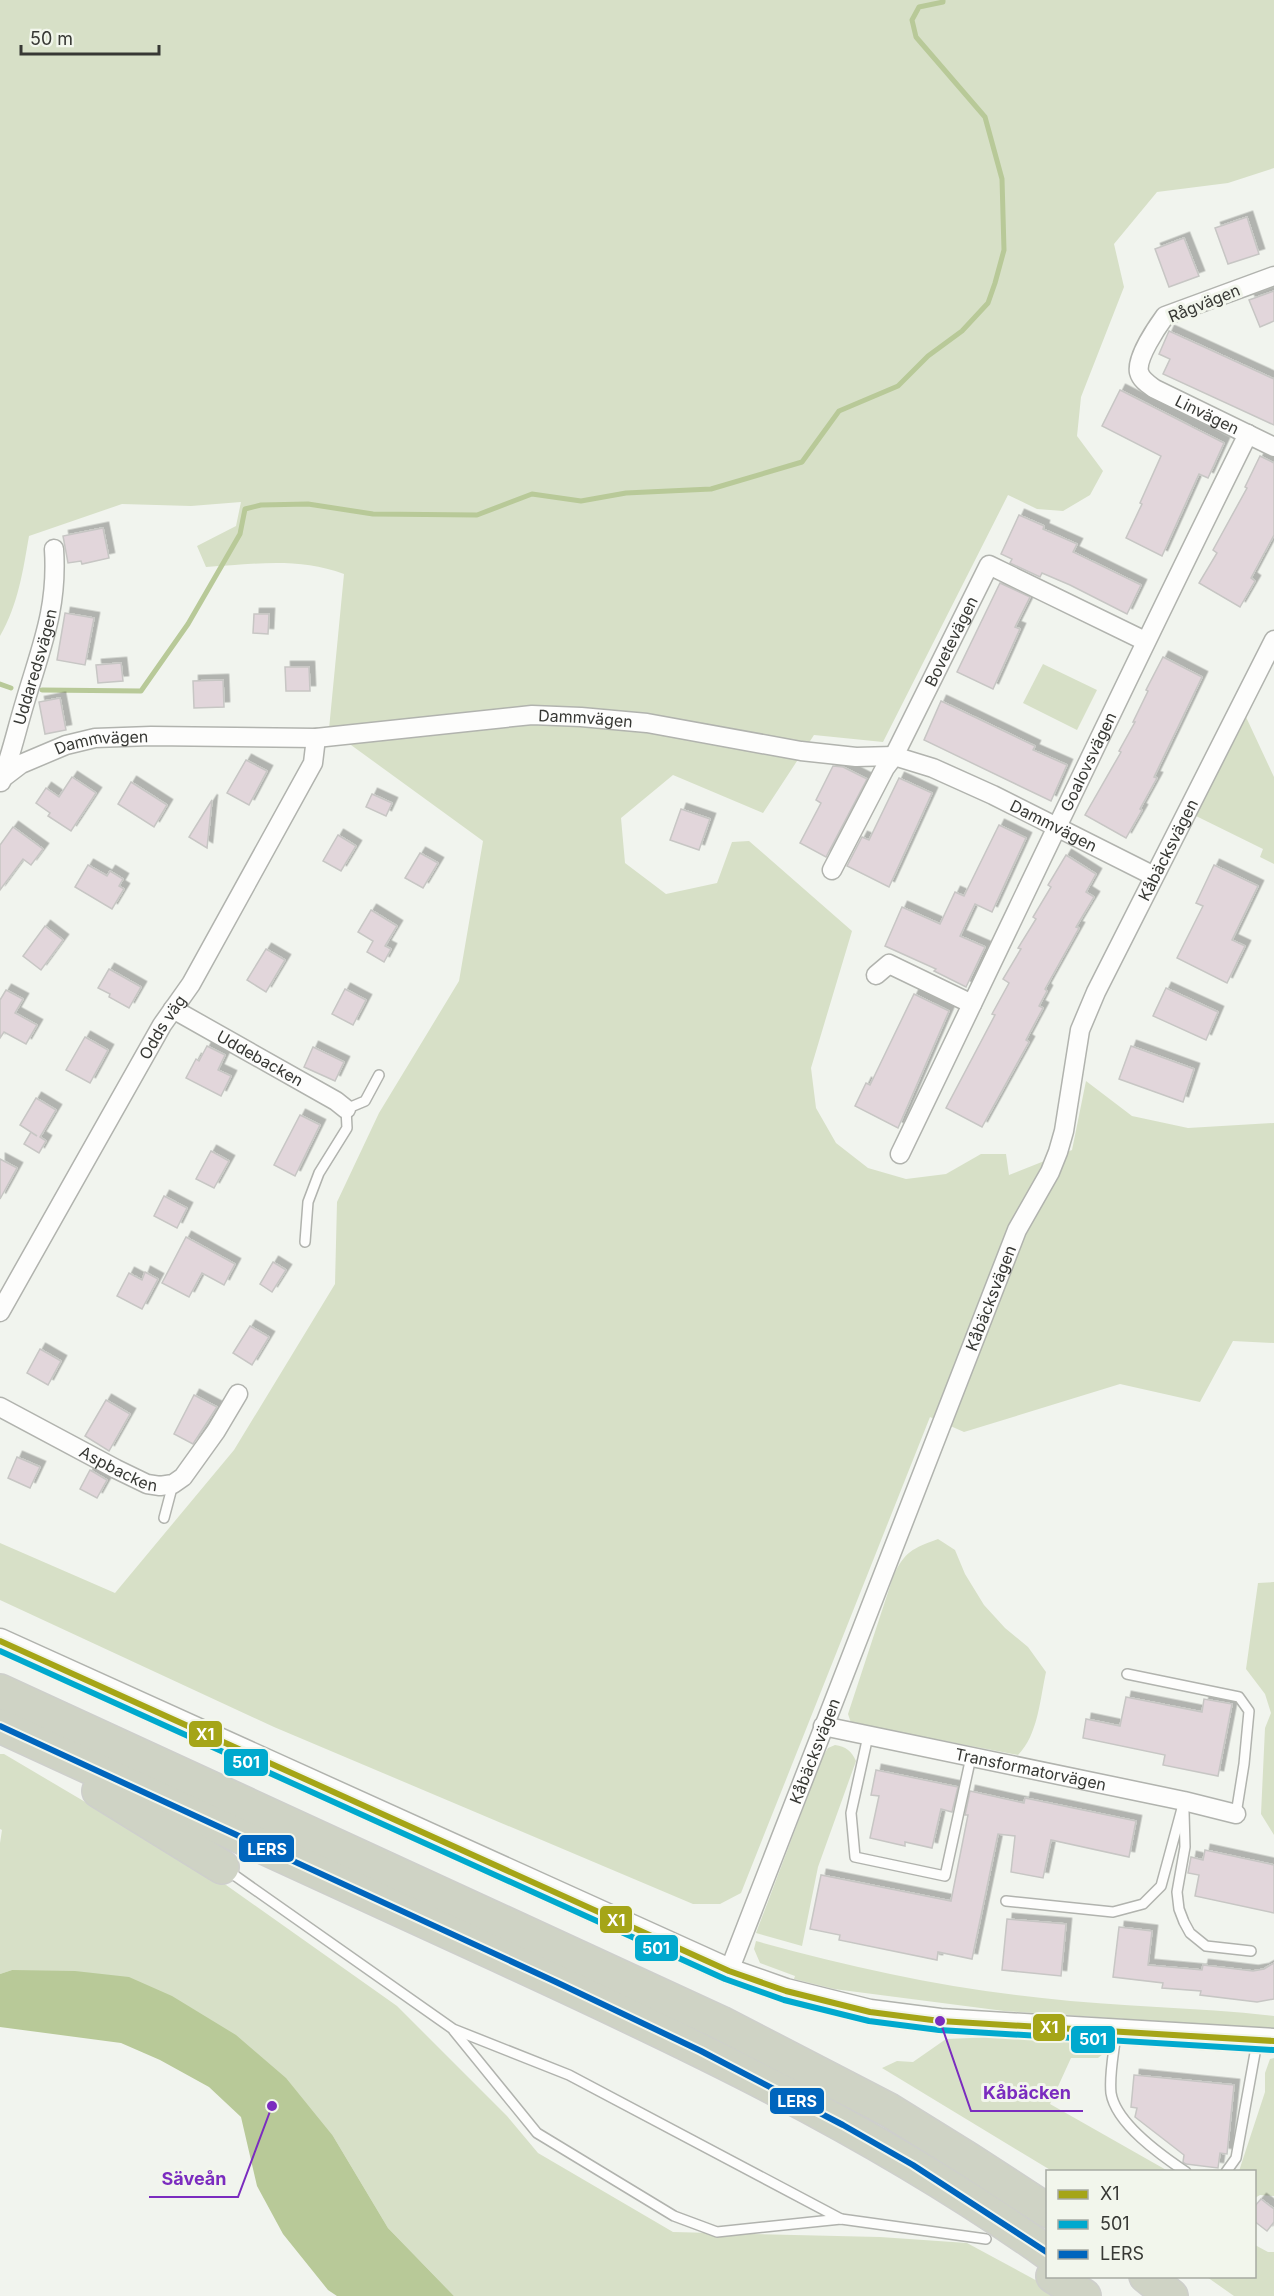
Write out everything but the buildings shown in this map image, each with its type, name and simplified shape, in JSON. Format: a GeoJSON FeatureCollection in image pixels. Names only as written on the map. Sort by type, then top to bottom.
{"type":"FeatureCollection","features":[{"type":"Feature","properties":{"kind":"highway"},"geometry":{"type":"LineString","coordinates":[[0,1691],[721,2023],[889,2110],[1046,2210]]}},
{"type":"Feature","properties":{"kind":"highway"},"geometry":{"type":"LineString","coordinates":[[0,1726],[679,2038],[813,2108],[912,2166],[1046,2252]]}},
{"type":"Feature","properties":{"kind":"highway"},"geometry":{"type":"LineString","coordinates":[[0,1736],[104,1794],[222,1867]]}},
{"type":"Feature","properties":{"kind":"highway"},"geometry":{"type":"LineString","coordinates":[[986,2239],[1046,2272]]}},
{"type":"Feature","properties":{"kind":"highway"},"geometry":{"type":"LineString","coordinates":[[1055,2278],[1084,2296]]}},
{"type":"Feature","properties":{"kind":"highway"},"geometry":{"type":"LineString","coordinates":[[1081,2278],[1108,2296]]}},
{"type":"Feature","properties":{"kind":"highway"},"geometry":{"type":"LineString","coordinates":[[1147,2278],[1171,2296]]}},
{"type":"Feature","properties":{"kind":"street","name":"Rågvägen"},"geometry":{"type":"LineString","coordinates":[[1142,380],[1139,371],[1140,362],[1155,329],[1165,316],[1274,276]]}},
{"type":"Feature","properties":{"kind":"street","name":"Linvägen"},"geometry":{"type":"LineString","coordinates":[[1142,380],[1155,389],[1274,447]]}},
{"type":"Feature","properties":{"kind":"street","name":"Goalovsvägen"},"geometry":{"type":"LineString","coordinates":[[900,1154],[1145,641],[1248,434]]}},
{"type":"Feature","properties":{"kind":"street","name":"Uddaredsvägen"},"geometry":{"type":"LineString","coordinates":[[1,781],[51,614],[55,573],[54,549]]}},
{"type":"Feature","properties":{"kind":"street","name":"Bovetevägen"},"geometry":{"type":"LineString","coordinates":[[832,870],[885,768],[894,756],[989,565],[1145,641]]}},
{"type":"Feature","properties":{"kind":"street","name":"Kåbäcksvägen"},"geometry":{"type":"LineString","coordinates":[[729,1971],[1017,1230],[1050,1172],[1058,1152],[1064,1131],[1080,1030],[1096,992],[1274,640]]}},
{"type":"Feature","properties":{"kind":"street","name":"Dammvägen"},"geometry":{"type":"LineString","coordinates":[[1,781],[21,764],[66,745],[95,738],[151,736],[316,738],[531,715],[647,723],[801,751],[856,756],[894,756],[933,768],[1058,827],[1154,876]]}},
{"type":"Feature","properties":{"kind":"street","name":"Odds väg"},"geometry":{"type":"LineString","coordinates":[[0,1312],[162,1025],[191,984],[313,763],[316,738]]}},
{"type":"Feature","properties":{"kind":"street"},"geometry":{"type":"LineString","coordinates":[[876,975],[889,964],[972,1004]]}},
{"type":"Feature","properties":{"kind":"street","name":"Uddebacken"},"geometry":{"type":"LineString","coordinates":[[173,1009],[336,1101],[346,1109]]}},
{"type":"Feature","properties":{"kind":"street","name":"Aspbacken"},"geometry":{"type":"LineString","coordinates":[[0,1407],[116,1469],[147,1484],[160,1486],[173,1484],[183,1477],[238,1394]]}},
{"type":"Feature","properties":{"kind":"street"},"geometry":{"type":"LineString","coordinates":[[0,1641],[729,1971],[786,1990],[870,2012],[940,2021],[1265,2040]]}},
{"type":"Feature","properties":{"kind":"street","name":"Transformatorvägen"},"geometry":{"type":"LineString","coordinates":[[823,1726],[1184,1801],[1236,1814]]}},
{"type":"Feature","properties":{"kind":"lane"},"geometry":{"type":"LineString","coordinates":[[305,1242],[308,1202],[319,1173],[346,1128],[346,1109],[365,1101],[379,1075]]}},
{"type":"Feature","properties":{"kind":"lane"},"geometry":{"type":"LineString","coordinates":[[164,1518],[173,1484]]}},
{"type":"Feature","properties":{"kind":"lane"},"geometry":{"type":"LineString","coordinates":[[1127,1674],[1239,1697],[1249,1711],[1236,1814]]}},
{"type":"Feature","properties":{"kind":"lane"},"geometry":{"type":"LineString","coordinates":[[868,1736],[851,1813],[855,1857],[945,1876],[971,1757]]}},
{"type":"Feature","properties":{"kind":"lane"},"geometry":{"type":"LineString","coordinates":[[1006,1901],[1113,1912],[1143,1904],[1161,1886],[1184,1801]]}},
{"type":"Feature","properties":{"kind":"lane"},"geometry":{"type":"LineString","coordinates":[[1184,1801],[1185,1847],[1177,1892],[1179,1909],[1184,1922],[1190,1933],[1206,1946],[1251,1951]]}},
{"type":"Feature","properties":{"kind":"lane"},"geometry":{"type":"LineString","coordinates":[[222,1867],[453,2030],[569,2075],[841,2219]]}},
{"type":"Feature","properties":{"kind":"lane"},"geometry":{"type":"LineString","coordinates":[[453,2030],[537,2133],[674,2216],[717,2232],[841,2219],[986,2239]]}},
{"type":"Feature","properties":{"kind":"lane"},"geometry":{"type":"LineString","coordinates":[[1117,2030],[1110,2079],[1117,2111],[1146,2142],[1183,2170]]}},
{"type":"Feature","properties":{"kind":"lane"},"geometry":{"type":"LineString","coordinates":[[1227,2170],[1236,2158],[1265,2040]]}},
{"type":"Feature","properties":{"kind":"shaded area"},"geometry":{"type":"Polygon","coordinates":[[[0,0],[1274,0],[1274,168],[1228,183],[1157,192],[1114,244],[1124,287],[1081,397],[1077,436],[1103,471],[1090,495],[1063,511],[1037,509],[1008,495],[883,742],[814,735],[763,813],[673,775],[621,818],[625,863],[666,894],[717,883],[732,842],[749,841],[852,931],[811,1068],[816,1108],[836,1143],[868,1168],[906,1179],[946,1174],[981,1154],[1006,1154],[1009,1175],[1072,1150],[1086,1081],[1132,1116],[1188,1128],[1274,1123],[1274,1343],[1233,1341],[1200,1402],[1120,1384],[964,1432],[930,1417],[741,1893],[720,1904],[693,1904],[274,1727],[0,1600],[0,1543],[115,1593],[234,1450],[335,1284],[337,1202],[379,1113],[459,981],[483,841],[329,729],[344,574],[310,565],[276,563],[206,567],[197,546],[236,526],[241,502],[191,506],[122,504],[29,536],[16,600],[0,636],[0,0]]]}},
{"type":"Feature","properties":{"kind":"shaded area"},"geometry":{"type":"Polygon","coordinates":[[[1043,664],[1097,690],[1077,730],[1023,703],[1043,664]]]}},
{"type":"Feature","properties":{"kind":"shaded area"},"geometry":{"type":"Polygon","coordinates":[[[1246,717],[1274,777],[1274,864],[1260,857],[1263,849],[1196,816],[1246,717]]]}},
{"type":"Feature","properties":{"kind":"shaded area"},"geometry":{"type":"Polygon","coordinates":[[[938,1539],[955,1550],[965,1574],[984,1605],[1005,1628],[1028,1647],[1046,1672],[1034,1727],[1025,1747],[1018,1755],[851,1723],[848,1714],[893,1577],[905,1556],[922,1545],[938,1539]]]}},
{"type":"Feature","properties":{"kind":"shaded area"},"geometry":{"type":"Polygon","coordinates":[[[1274,1582],[1274,1835],[1261,1814],[1265,1728],[1271,1713],[1265,1694],[1246,1669],[1258,1583],[1274,1582]]]}},
{"type":"Feature","properties":{"kind":"shaded area"},"geometry":{"type":"Polygon","coordinates":[[[835,1745],[848,1750],[856,1761],[818,1867],[802,1946],[756,1933],[823,1756],[828,1748],[835,1745]]]}},
{"type":"Feature","properties":{"kind":"shaded area"},"geometry":{"type":"Polygon","coordinates":[[[0,1754],[4,1754],[92,1806],[188,1858],[397,2006],[507,2116],[538,2153],[673,2232],[880,2237],[967,2243],[1065,2296],[454,2296],[388,2228],[333,2136],[12,1970],[0,1974],[0,1843],[2,1830],[0,1829],[0,1754]]]}},
{"type":"Feature","properties":{"kind":"shaded area"},"geometry":{"type":"Polygon","coordinates":[[[756,1941],[862,1968],[970,1989],[1071,2001],[1274,2016],[1274,2029],[1004,2011],[834,1989],[794,1979],[795,1976],[760,1963],[754,1949],[756,1941]]]}},
{"type":"Feature","properties":{"kind":"shaded area"},"geometry":{"type":"Polygon","coordinates":[[[12,1970],[75,1971],[129,1977],[172,1996],[236,2035],[286,2078],[333,2136],[388,2228],[454,2296],[337,2296],[328,2290],[283,2234],[257,2186],[241,2117],[209,2087],[160,2060],[121,2043],[0,2027],[0,1974],[12,1970]]]}},
{"type":"Feature","properties":{"kind":"shaded area"},"geometry":{"type":"Polygon","coordinates":[[[1019,2036],[1098,2042],[1102,2045],[1103,2054],[1098,2058],[1071,2058],[1050,2104],[1166,2170],[1050,2170],[882,2068],[897,2061],[913,2062],[946,2039],[1019,2036]]]}},
{"type":"Feature","properties":{"kind":"shaded area"},"geometry":{"type":"Polygon","coordinates":[[[1274,2058],[1274,2196],[1260,2195],[1256,2197],[1256,2170],[1239,2170],[1265,2092],[1265,2073],[1270,2059],[1274,2058]]]}},
{"type":"Feature","properties":{"kind":"shaded area"},"geometry":{"type":"Polygon","coordinates":[[[1256,2246],[1268,2252],[1274,2252],[1274,2296],[1234,2296],[1208,2278],[1256,2278],[1256,2246]]]}},
{"type":"Feature","properties":{"kind":"waterway"},"geometry":{"type":"LineString","coordinates":[[42,690],[141,691],[188,624],[240,534],[245,509],[261,505],[308,504],[373,514],[477,515],[532,494],[581,501],[626,493],[711,489],[802,462],[839,411],[898,386],[928,356],[962,331],[988,303],[995,283],[1004,250],[1002,179],[985,117],[916,37],[912,20],[919,7],[943,2],[943,0]]}},
{"type":"Feature","properties":{"kind":"waterway"},"geometry":{"type":"LineString","coordinates":[[0,684],[11,688]]}},
{"type":"Feature","properties":{"kind":"transit line","name":"X1"},"geometry":{"type":"LineString","coordinates":[[0,1641],[729,1971],[786,1991],[870,2012],[940,2021],[1274,2041]]}},
{"type":"Feature","properties":{"kind":"transit line","name":"501"},"geometry":{"type":"LineString","coordinates":[[0,1651],[725,1979],[784,2000],[869,2021],[939,2030],[1273,2050]]}},
{"type":"Feature","properties":{"kind":"transit line","name":"LERS"},"geometry":{"type":"LineString","coordinates":[[0,1726],[701,2051],[843,2125],[913,2165],[1046,2252]]}},
{"type":"Feature","properties":{"kind":"place","name":"Kåbäcken"},"geometry":{"type":"Point","coordinates":[940,2021]}},
{"type":"Feature","properties":{"kind":"place","name":"Säveån"},"geometry":{"type":"Point","coordinates":[272,2106]}}]}
